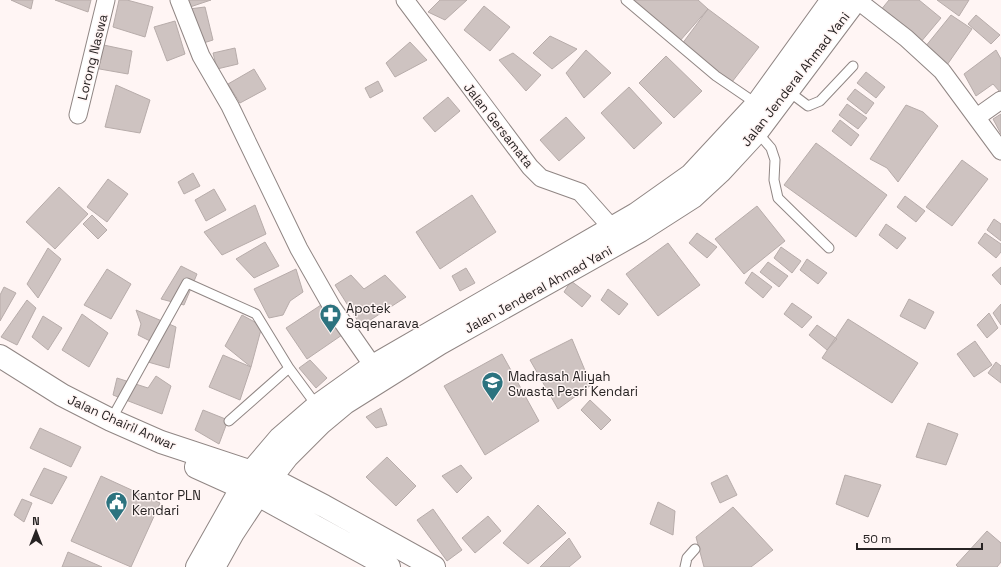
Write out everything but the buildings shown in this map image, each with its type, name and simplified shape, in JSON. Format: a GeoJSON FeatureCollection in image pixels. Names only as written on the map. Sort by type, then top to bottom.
{"type":"FeatureCollection","features":[{"type":"Feature","properties":{"kind":"main road","name":"Jalan Jenderal Ahmad Yani"},"geometry":{"type":"LineString","coordinates":[[750,126],[757,104],[832,0]]}},
{"type":"Feature","properties":{"kind":"main road","name":"Jalan Jenderal Ahmad Yani"},"geometry":{"type":"LineString","coordinates":[[197,567],[255,483],[292,451],[321,423],[345,403],[618,234],[654,202],[691,175],[750,126],[788,91],[857,0]]}},
{"type":"Feature","properties":{"kind":"main road","name":"Jalan Jenderal Ahmad Yani"},"geometry":{"type":"LineString","coordinates":[[214,567],[233,533],[255,483],[280,438],[317,406],[373,366],[618,234]]}},
{"type":"Feature","properties":{"kind":"main road","name":"Jalan Chairil Anwar"},"geometry":{"type":"LineString","coordinates":[[0,356],[55,399],[255,483]]}},
{"type":"Feature","properties":{"kind":"main road","name":"Jalan Chairil Anwar"},"geometry":{"type":"LineString","coordinates":[[0,374],[22,389],[55,399],[111,420],[255,483]]}},
{"type":"Feature","properties":{"kind":"main road"},"geometry":{"type":"LineString","coordinates":[[255,483],[389,567]]}},
{"type":"Feature","properties":{"kind":"main road"},"geometry":{"type":"LineString","coordinates":[[255,483],[324,506],[434,567]]}},
{"type":"Feature","properties":{"kind":"street","name":"Lorong Naswa"},"geometry":{"type":"LineString","coordinates":[[78,115],[106,0]]}},
{"type":"Feature","properties":{"kind":"street"},"geometry":{"type":"LineString","coordinates":[[179,0],[201,56],[230,106],[299,249],[332,307],[373,366]]}},
{"type":"Feature","properties":{"kind":"street","name":"Jalan Gersamata"},"geometry":{"type":"LineString","coordinates":[[405,0],[530,167],[541,178],[580,192],[618,234]]}},
{"type":"Feature","properties":{"kind":"street"},"geometry":{"type":"LineString","coordinates":[[857,0],[906,38],[942,71],[1001,151]]}},
{"type":"Feature","properties":{"kind":"street"},"geometry":{"type":"LineString","coordinates":[[977,117],[1001,100]]}},
{"type":"Feature","properties":{"kind":"lane"},"geometry":{"type":"LineString","coordinates":[[626,0],[716,76],[757,104]]}},
{"type":"Feature","properties":{"kind":"lane"},"geometry":{"type":"LineString","coordinates":[[788,91],[808,106],[820,101],[853,66]]}},
{"type":"Feature","properties":{"kind":"lane"},"geometry":{"type":"LineString","coordinates":[[750,126],[771,148],[776,160],[774,180],[778,198],[829,248]]}},
{"type":"Feature","properties":{"kind":"lane"},"geometry":{"type":"LineString","coordinates":[[111,420],[187,283],[256,314],[289,368],[317,406]]}},
{"type":"Feature","properties":{"kind":"lane"},"geometry":{"type":"LineString","coordinates":[[229,421],[289,368]]}},
{"type":"Feature","properties":{"kind":"lane"},"geometry":{"type":"LineString","coordinates":[[685,567],[687,558],[695,549]]}},
{"type":"Feature","properties":{"kind":"place","name":"Apotek Saqenarava"},"geometry":{"type":"Point","coordinates":[331,334]}},
{"type":"Feature","properties":{"kind":"place","name":"Madrasah Aliyah Swasta Pesri Kendari"},"geometry":{"type":"Point","coordinates":[492,402]}},
{"type":"Feature","properties":{"kind":"place","name":"Kantor PLN Kendari"},"geometry":{"type":"Point","coordinates":[116,522]}}]}
